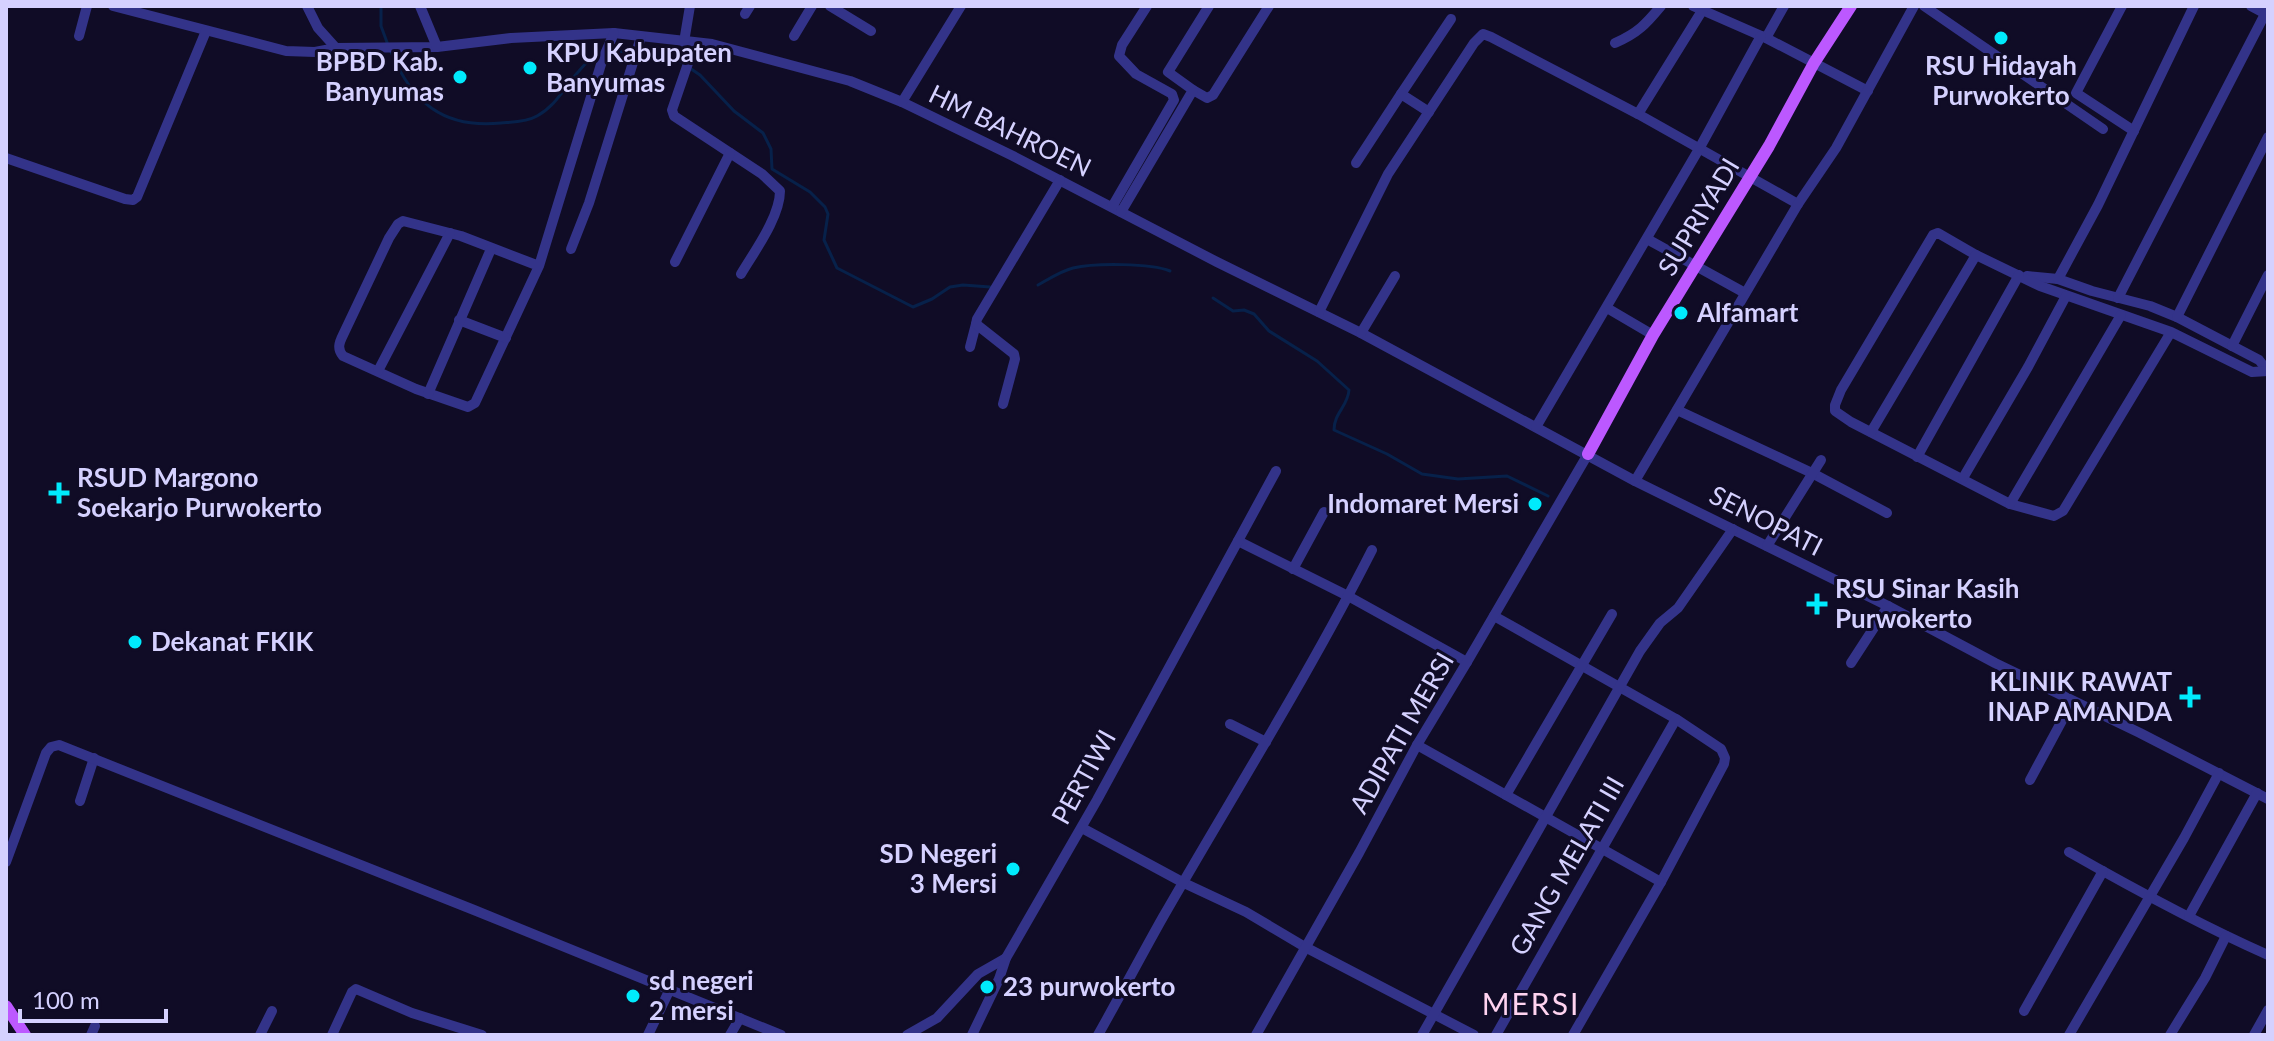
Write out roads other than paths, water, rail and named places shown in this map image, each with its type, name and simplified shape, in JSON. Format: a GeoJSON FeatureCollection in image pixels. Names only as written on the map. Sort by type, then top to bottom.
{"type":"FeatureCollection","features":[{"type":"Feature","properties":{"kind":"main road","name":"SUPRIYADI"},"geometry":{"type":"LineString","coordinates":[[1588,454],[1653,335],[1851,6]]}},
{"type":"Feature","properties":{"kind":"main road"},"geometry":{"type":"LineString","coordinates":[[6,1006],[25,1035]]}},
{"type":"Feature","properties":{"kind":"street"},"geometry":{"type":"LineString","coordinates":[[79,36],[87,6]]}},
{"type":"Feature","properties":{"kind":"street","name":"HM BAHROEN"},"geometry":{"type":"LineString","coordinates":[[113,6],[286,51],[403,49],[511,38],[613,38],[725,47],[850,81],[902,102],[1060,180],[1361,333],[1588,454]]}},
{"type":"Feature","properties":{"kind":"street"},"geometry":{"type":"LineString","coordinates":[[307,6],[318,28],[336,48]]}},
{"type":"Feature","properties":{"kind":"street"},"geometry":{"type":"LineString","coordinates":[[420,6],[437,47]]}},
{"type":"Feature","properties":{"kind":"street"},"geometry":{"type":"LineString","coordinates":[[690,6],[690,46],[672,110],[674,116],[762,174],[780,191],[774,215],[741,274]]}},
{"type":"Feature","properties":{"kind":"street"},"geometry":{"type":"LineString","coordinates":[[794,36],[812,6]]}},
{"type":"Feature","properties":{"kind":"street"},"geometry":{"type":"LineString","coordinates":[[830,6],[871,31]]}},
{"type":"Feature","properties":{"kind":"street"},"geometry":{"type":"LineString","coordinates":[[902,102],[961,6]]}},
{"type":"Feature","properties":{"kind":"street"},"geometry":{"type":"LineString","coordinates":[[1116,209],[1174,100],[1172,94],[1136,74],[1119,56],[1122,45],[1147,6]]}},
{"type":"Feature","properties":{"kind":"street"},"geometry":{"type":"LineString","coordinates":[[1209,6],[1168,72],[1207,98],[1213,95],[1269,6]]}},
{"type":"Feature","properties":{"kind":"street"},"geometry":{"type":"LineString","coordinates":[[1615,43],[1633,36],[1661,6]]}},
{"type":"Feature","properties":{"kind":"street"},"geometry":{"type":"LineString","coordinates":[[1536,427],[1784,6]]}},
{"type":"Feature","properties":{"kind":"street"},"geometry":{"type":"LineString","coordinates":[[1635,481],[1798,204],[1836,148],[1914,6]]}},
{"type":"Feature","properties":{"kind":"street"},"geometry":{"type":"LineString","coordinates":[[1924,6],[2103,129]]}},
{"type":"Feature","properties":{"kind":"street"},"geometry":{"type":"LineString","coordinates":[[2122,6],[2076,93],[2134,131]]}},
{"type":"Feature","properties":{"kind":"street"},"geometry":{"type":"LineString","coordinates":[[2058,279],[2098,205],[2194,6]]}},
{"type":"Feature","properties":{"kind":"street"},"geometry":{"type":"LineString","coordinates":[[2118,298],[2266,14],[2251,6]]}},
{"type":"Feature","properties":{"kind":"street"},"geometry":{"type":"LineString","coordinates":[[1638,114],[1700,7],[1868,91]]}},
{"type":"Feature","properties":{"kind":"street"},"geometry":{"type":"LineString","coordinates":[[1356,163],[1451,19]]}},
{"type":"Feature","properties":{"kind":"street"},"geometry":{"type":"LineString","coordinates":[[6,158],[133,200],[137,197],[206,31]]}},
{"type":"Feature","properties":{"kind":"street"},"geometry":{"type":"LineString","coordinates":[[1319,312],[1388,174],[1483,34],[1638,114],[1798,204]]}},
{"type":"Feature","properties":{"kind":"street"},"geometry":{"type":"LineString","coordinates":[[539,266],[450,233],[403,221],[389,238],[339,344],[339,351],[343,356],[428,394],[468,407],[475,403],[539,266],[602,61],[613,38]]}},
{"type":"Feature","properties":{"kind":"street"},"geometry":{"type":"LineString","coordinates":[[571,249],[589,203],[639,41]]}},
{"type":"Feature","properties":{"kind":"street"},"geometry":{"type":"LineString","coordinates":[[1116,209],[1193,90]]}},
{"type":"Feature","properties":{"kind":"street"},"geometry":{"type":"LineString","coordinates":[[1401,94],[1429,112]]}},
{"type":"Feature","properties":{"kind":"street"},"geometry":{"type":"LineString","coordinates":[[2177,317],[2268,137]]}},
{"type":"Feature","properties":{"kind":"street"},"geometry":{"type":"LineString","coordinates":[[675,262],[730,153]]}},
{"type":"Feature","properties":{"kind":"street"},"geometry":{"type":"LineString","coordinates":[[970,347],[980,311],[1060,180]]}},
{"type":"Feature","properties":{"kind":"street"},"geometry":{"type":"LineString","coordinates":[[378,371],[450,233]]}},
{"type":"Feature","properties":{"kind":"street"},"geometry":{"type":"LineString","coordinates":[[2171,332],[2063,511],[2051,516],[2010,504],[1917,457],[1838,414],[1835,405],[1933,235],[1938,233],[1976,255],[2066,296],[2171,332],[2252,372],[2268,370]]}},
{"type":"Feature","properties":{"kind":"street"},"geometry":{"type":"LineString","coordinates":[[1647,239],[1745,293]]}},
{"type":"Feature","properties":{"kind":"street"},"geometry":{"type":"LineString","coordinates":[[428,394],[491,249]]}},
{"type":"Feature","properties":{"kind":"street"},"geometry":{"type":"LineString","coordinates":[[1871,432],[1976,255]]}},
{"type":"Feature","properties":{"kind":"street"},"geometry":{"type":"LineString","coordinates":[[2019,275],[2058,279],[2150,306],[2210,333],[2259,360],[2268,370]]}},
{"type":"Feature","properties":{"kind":"street"},"geometry":{"type":"LineString","coordinates":[[1917,457],[2019,275]]}},
{"type":"Feature","properties":{"kind":"street"},"geometry":{"type":"LineString","coordinates":[[2232,346],[2268,275]]}},
{"type":"Feature","properties":{"kind":"street"},"geometry":{"type":"LineString","coordinates":[[1361,333],[1395,276]]}},
{"type":"Feature","properties":{"kind":"street"},"geometry":{"type":"LineString","coordinates":[[2086,304],[2092,291]]}},
{"type":"Feature","properties":{"kind":"street"},"geometry":{"type":"LineString","coordinates":[[1963,478],[2066,296]]}},
{"type":"Feature","properties":{"kind":"street"},"geometry":{"type":"LineString","coordinates":[[2143,323],[2150,306]]}},
{"type":"Feature","properties":{"kind":"street"},"geometry":{"type":"LineString","coordinates":[[1607,308],[1653,335]]}},
{"type":"Feature","properties":{"kind":"street"},"geometry":{"type":"LineString","coordinates":[[2010,504],[2121,315]]}},
{"type":"Feature","properties":{"kind":"street"},"geometry":{"type":"LineString","coordinates":[[459,320],[506,338]]}},
{"type":"Feature","properties":{"kind":"street"},"geometry":{"type":"LineString","coordinates":[[976,324],[1014,354],[1003,404]]}},
{"type":"Feature","properties":{"kind":"street"},"geometry":{"type":"LineString","coordinates":[[2202,346],[2210,333]]}},
{"type":"Feature","properties":{"kind":"street"},"geometry":{"type":"LineString","coordinates":[[1677,410],[1812,473],[1887,513]]}},
{"type":"Feature","properties":{"kind":"street","name":"SENOPATI"},"geometry":{"type":"LineString","coordinates":[[1588,454],[1635,481],[2263,796]]}},
{"type":"Feature","properties":{"kind":"street","name":"ADIPATI MERSI"},"geometry":{"type":"LineString","coordinates":[[1256,1035],[1417,745],[1588,454]]}},
{"type":"Feature","properties":{"kind":"street"},"geometry":{"type":"LineString","coordinates":[[1767,546],[1821,460]]}},
{"type":"Feature","properties":{"kind":"street","name":"PERTIWI"},"geometry":{"type":"LineString","coordinates":[[972,1035],[1006,958],[1082,828],[1276,471]]}},
{"type":"Feature","properties":{"kind":"street"},"geometry":{"type":"LineString","coordinates":[[1293,569],[1324,512]]}},
{"type":"Feature","properties":{"kind":"street"},"geometry":{"type":"LineString","coordinates":[[1422,1035],[1619,686],[1655,629],[1678,608],[1733,529]]}},
{"type":"Feature","properties":{"kind":"street"},"geometry":{"type":"LineString","coordinates":[[1238,541],[1348,596],[1467,662]]}},
{"type":"Feature","properties":{"kind":"street"},"geometry":{"type":"LineString","coordinates":[[1098,1035],[1372,550]]}},
{"type":"Feature","properties":{"kind":"street"},"geometry":{"type":"LineString","coordinates":[[1851,663],[1888,606]]}},
{"type":"Feature","properties":{"kind":"street"},"geometry":{"type":"LineString","coordinates":[[1506,795],[1612,614]]}},
{"type":"Feature","properties":{"kind":"street"},"geometry":{"type":"LineString","coordinates":[[1494,616],[1676,719],[1721,749],[1725,758],[1661,882],[1573,1035]]}},
{"type":"Feature","properties":{"kind":"street"},"geometry":{"type":"LineString","coordinates":[[2030,780],[2072,702]]}},
{"type":"Feature","properties":{"kind":"street","name":"GANG MELATI III"},"geometry":{"type":"LineString","coordinates":[[1496,1035],[1676,719]]}},
{"type":"Feature","properties":{"kind":"street"},"geometry":{"type":"LineString","coordinates":[[1230,724],[1266,742]]}},
{"type":"Feature","properties":{"kind":"street"},"geometry":{"type":"LineString","coordinates":[[6,862],[46,753],[51,747],[59,745],[781,1035]]}},
{"type":"Feature","properties":{"kind":"street"},"geometry":{"type":"LineString","coordinates":[[1417,745],[1661,882]]}},
{"type":"Feature","properties":{"kind":"street"},"geometry":{"type":"LineString","coordinates":[[80,801],[94,758]]}},
{"type":"Feature","properties":{"kind":"street"},"geometry":{"type":"LineString","coordinates":[[2069,1035],[2219,773]]}},
{"type":"Feature","properties":{"kind":"street"},"geometry":{"type":"LineString","coordinates":[[2189,916],[2263,796]]}},
{"type":"Feature","properties":{"kind":"street"},"geometry":{"type":"LineString","coordinates":[[1082,828],[1474,1035]]}},
{"type":"Feature","properties":{"kind":"street"},"geometry":{"type":"LineString","coordinates":[[2069,852],[2149,897],[2268,955]]}},
{"type":"Feature","properties":{"kind":"street"},"geometry":{"type":"LineString","coordinates":[[2024,1011],[2103,871]]}},
{"type":"Feature","properties":{"kind":"street"},"geometry":{"type":"LineString","coordinates":[[2170,1035],[2205,978],[2226,936]]}},
{"type":"Feature","properties":{"kind":"street"},"geometry":{"type":"LineString","coordinates":[[907,1035],[937,1018],[978,974],[1006,958]]}},
{"type":"Feature","properties":{"kind":"street"},"geometry":{"type":"LineString","coordinates":[[332,1035],[356,989],[412,1013],[482,1035]]}},
{"type":"Feature","properties":{"kind":"street"},"geometry":{"type":"LineString","coordinates":[[648,1035],[670,989]]}},
{"type":"Feature","properties":{"kind":"street"},"geometry":{"type":"LineString","coordinates":[[2254,1035],[2268,1010]]}},
{"type":"Feature","properties":{"kind":"street"},"geometry":{"type":"LineString","coordinates":[[260,1035],[272,1011]]}},
{"type":"Feature","properties":{"kind":"street"},"geometry":{"type":"LineString","coordinates":[[730,1035],[740,1018]]}},
{"type":"Feature","properties":{"kind":"waterway"},"geometry":{"type":"LineString","coordinates":[[381,6],[381,26],[388,45]]}},
{"type":"Feature","properties":{"kind":"waterway"},"geometry":{"type":"LineString","coordinates":[[391,52],[409,85],[432,108],[446,116],[480,124],[533,118],[550,107],[596,53],[632,51]]}},
{"type":"Feature","properties":{"kind":"waterway"},"geometry":{"type":"LineString","coordinates":[[640,52],[681,62],[700,75],[734,111],[763,133],[771,149],[772,169],[810,192],[825,207],[828,214],[824,240],[837,268],[913,307],[950,287],[990,287]]}},
{"type":"Feature","properties":{"kind":"waterway"},"geometry":{"type":"LineString","coordinates":[[1038,285],[1064,271],[1082,266],[1136,265],[1170,271]]}},
{"type":"Feature","properties":{"kind":"waterway"},"geometry":{"type":"LineString","coordinates":[[1213,298],[1233,311],[1244,310],[1254,314],[1269,331],[1317,361],[1349,390],[1334,430],[1422,474],[1458,479],[1507,476],[1548,496]]}},
{"type":"Feature","properties":{"kind":"place","name":"RSU Hidayah Purwokerto"},"geometry":{"type":"Point","coordinates":[2001,38]}},
{"type":"Feature","properties":{"kind":"place","name":"KPU Kabupaten Banyumas"},"geometry":{"type":"Point","coordinates":[530,68]}},
{"type":"Feature","properties":{"kind":"place","name":"BPBD Kab. Banyumas"},"geometry":{"type":"Point","coordinates":[460,77]}},
{"type":"Feature","properties":{"kind":"place","name":"Alfamart"},"geometry":{"type":"Point","coordinates":[1681,313]}},
{"type":"Feature","properties":{"kind":"place","name":"RSUD Margono Soekarjo Purwokerto"},"geometry":{"type":"Point","coordinates":[59,493]}},
{"type":"Feature","properties":{"kind":"place","name":"Indomaret Mersi"},"geometry":{"type":"Point","coordinates":[1535,504]}},
{"type":"Feature","properties":{"kind":"place","name":"RSU Sinar Kasih Purwokerto"},"geometry":{"type":"Point","coordinates":[1817,604]}},
{"type":"Feature","properties":{"kind":"place","name":"Dekanat FKIK"},"geometry":{"type":"Point","coordinates":[135,642]}},
{"type":"Feature","properties":{"kind":"place","name":"KLINIK RAWAT INAP AMANDA"},"geometry":{"type":"Point","coordinates":[2190,697]}},
{"type":"Feature","properties":{"kind":"place","name":"SD Negeri 3 Mersi"},"geometry":{"type":"Point","coordinates":[1013,869]}},
{"type":"Feature","properties":{"kind":"place","name":"23 purwokerto"},"geometry":{"type":"Point","coordinates":[987,987]}},
{"type":"Feature","properties":{"kind":"place","name":"sd negeri 2 mersi"},"geometry":{"type":"Point","coordinates":[633,996]}},
{"type":"Feature","properties":{"kind":"district","name":"MERSI"},"geometry":{"type":"Point","coordinates":[1531,1005]}}]}
